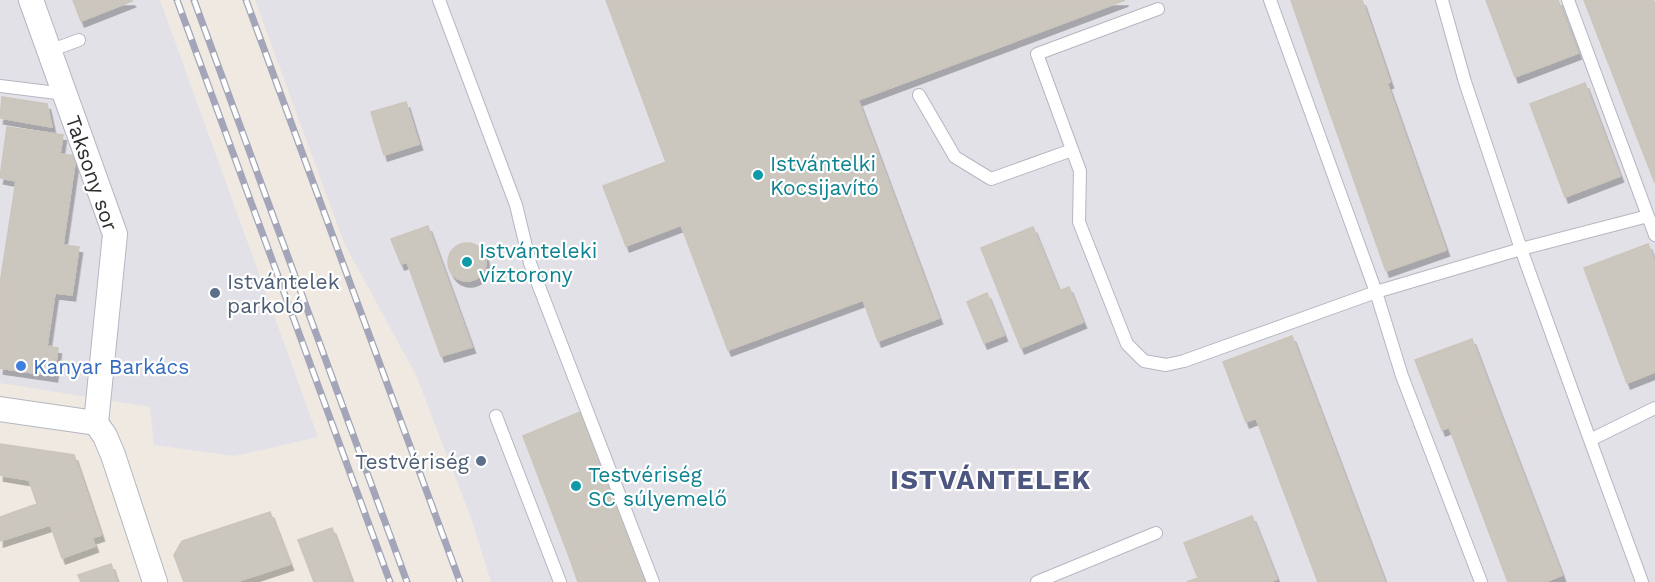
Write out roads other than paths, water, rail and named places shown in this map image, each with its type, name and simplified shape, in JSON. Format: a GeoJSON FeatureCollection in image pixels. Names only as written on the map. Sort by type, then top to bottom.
{"type":"FeatureCollection","features":[{"type":"Feature","properties":{"kind":"street","name":"Taksony sor"},"geometry":{"type":"LineString","coordinates":[[31,0],[115,234],[96,423]]}},
{"type":"Feature","properties":{"kind":"street"},"geometry":{"type":"LineString","coordinates":[[0,409],[96,423],[105,436],[113,455],[155,582]]}},
{"type":"Feature","properties":{"kind":"lane"},"geometry":{"type":"LineString","coordinates":[[439,0],[516,205],[530,263],[653,582]]}},
{"type":"Feature","properties":{"kind":"lane"},"geometry":{"type":"LineString","coordinates":[[1270,0],[1376,292],[1402,376],[1481,582]]}},
{"type":"Feature","properties":{"kind":"lane"},"geometry":{"type":"LineString","coordinates":[[1442,0],[1465,82],[1521,249],[1641,582]]}},
{"type":"Feature","properties":{"kind":"lane"},"geometry":{"type":"LineString","coordinates":[[1568,0],[1655,235]]}},
{"type":"Feature","properties":{"kind":"lane"},"geometry":{"type":"LineString","coordinates":[[1158,9],[1037,54],[1080,171],[1079,222],[1127,344],[1144,361],[1166,364],[1184,361],[1376,292],[1521,249],[1648,216]]}},
{"type":"Feature","properties":{"kind":"lane"},"geometry":{"type":"LineString","coordinates":[[49,51],[79,40]]}},
{"type":"Feature","properties":{"kind":"lane"},"geometry":{"type":"LineString","coordinates":[[0,86],[65,94]]}},
{"type":"Feature","properties":{"kind":"lane"},"geometry":{"type":"LineString","coordinates":[[918,95],[955,156],[991,179],[1072,150]]}},
{"type":"Feature","properties":{"kind":"lane"},"geometry":{"type":"LineString","coordinates":[[1590,440],[1655,408]]}},
{"type":"Feature","properties":{"kind":"lane"},"geometry":{"type":"LineString","coordinates":[[496,416],[560,582]]}},
{"type":"Feature","properties":{"kind":"lane"},"geometry":{"type":"LineString","coordinates":[[1037,582],[1156,533]]}},
{"type":"Feature","properties":{"kind":"railway"},"geometry":{"type":"LineString","coordinates":[[177,0],[390,582]]}},
{"type":"Feature","properties":{"kind":"railway"},"geometry":{"type":"LineString","coordinates":[[194,0],[407,582]]}},
{"type":"Feature","properties":{"kind":"railway"},"geometry":{"type":"LineString","coordinates":[[246,0],[460,582]]}},
{"type":"Feature","properties":{"kind":"place","name":"Istvántelki Kocsijavító"},"geometry":{"type":"Point","coordinates":[758,175]}},
{"type":"Feature","properties":{"kind":"place","name":"Istvánteleki víztorony"},"geometry":{"type":"Point","coordinates":[467,262]}},
{"type":"Feature","properties":{"kind":"place","name":"Istvántelek parkoló"},"geometry":{"type":"Point","coordinates":[215,293]}},
{"type":"Feature","properties":{"kind":"place","name":"Kanyar Barkács"},"geometry":{"type":"Point","coordinates":[21,366]}},
{"type":"Feature","properties":{"kind":"place","name":"Testvériség"},"geometry":{"type":"Point","coordinates":[481,461]}},
{"type":"Feature","properties":{"kind":"place","name":"Testvériség SC súlyemelő"},"geometry":{"type":"Point","coordinates":[576,486]}},
{"type":"Feature","properties":{"kind":"district","name":"ISTVÁNTELEK"},"geometry":{"type":"Point","coordinates":[991,480]}}]}
